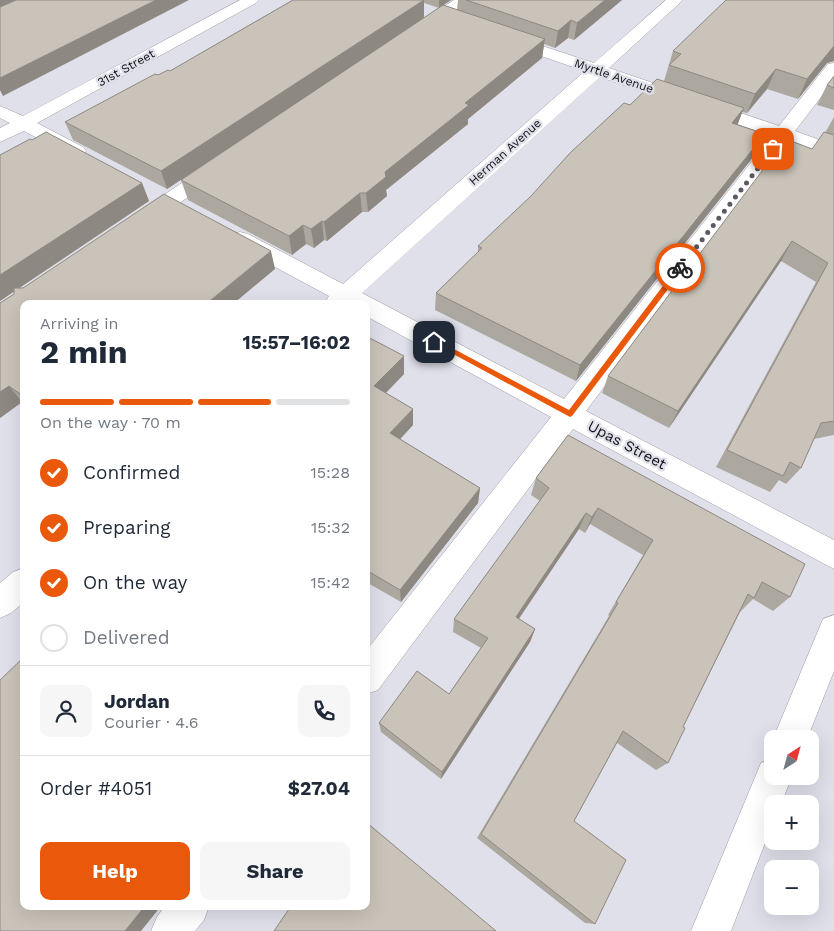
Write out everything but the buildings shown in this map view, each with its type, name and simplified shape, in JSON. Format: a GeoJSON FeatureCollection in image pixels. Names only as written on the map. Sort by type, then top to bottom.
{"type":"FeatureCollection","features":[{"type":"Feature","properties":{"kind":"street","name":"31st Street"},"geometry":{"type":"LineString","coordinates":[[0,136],[251,0]]}},
{"type":"Feature","properties":{"kind":"street"},"geometry":{"type":"LineString","coordinates":[[408,39],[449,19],[464,0]]}},
{"type":"Feature","properties":{"kind":"street","name":"Herman Avenue"},"geometry":{"type":"LineString","coordinates":[[354,300],[675,0]]}},
{"type":"Feature","properties":{"kind":"street"},"geometry":{"type":"LineString","coordinates":[[422,10],[449,19]]}},
{"type":"Feature","properties":{"kind":"street","name":"Myrtle Avenue"},"geometry":{"type":"LineString","coordinates":[[494,35],[834,151]]}},
{"type":"Feature","properties":{"kind":"street"},"geometry":{"type":"LineString","coordinates":[[370,673],[834,68]]}},
{"type":"Feature","properties":{"kind":"street"},"geometry":{"type":"LineString","coordinates":[[0,111],[92,160]]}},
{"type":"Feature","properties":{"kind":"street"},"geometry":{"type":"LineString","coordinates":[[129,228],[235,156]]}},
{"type":"Feature","properties":{"kind":"street","name":"Upas Street"},"geometry":{"type":"LineString","coordinates":[[222,229],[348,300]]}},
{"type":"Feature","properties":{"kind":"street","name":"Upas Street"},"geometry":{"type":"LineString","coordinates":[[370,311],[570,414],[834,555]]}},
{"type":"Feature","properties":{"kind":"street"},"geometry":{"type":"LineString","coordinates":[[0,603],[20,586]]}},
{"type":"Feature","properties":{"kind":"street"},"geometry":{"type":"LineString","coordinates":[[794,730],[834,630]]}},
{"type":"Feature","properties":{"kind":"street"},"geometry":{"type":"LineString","coordinates":[[711,931],[770,785]]}},
{"type":"Feature","properties":{"kind":"street"},"geometry":{"type":"LineString","coordinates":[[171,931],[187,910]]}},
{"type":"Feature","properties":{"kind":"way so far"},"geometry":{"type":"LineString","coordinates":[[680,268],[773,149]]}},
{"type":"Feature","properties":{"kind":"route"},"geometry":{"type":"LineString","coordinates":[[434,342],[570,414],[680,268]]}}]}
